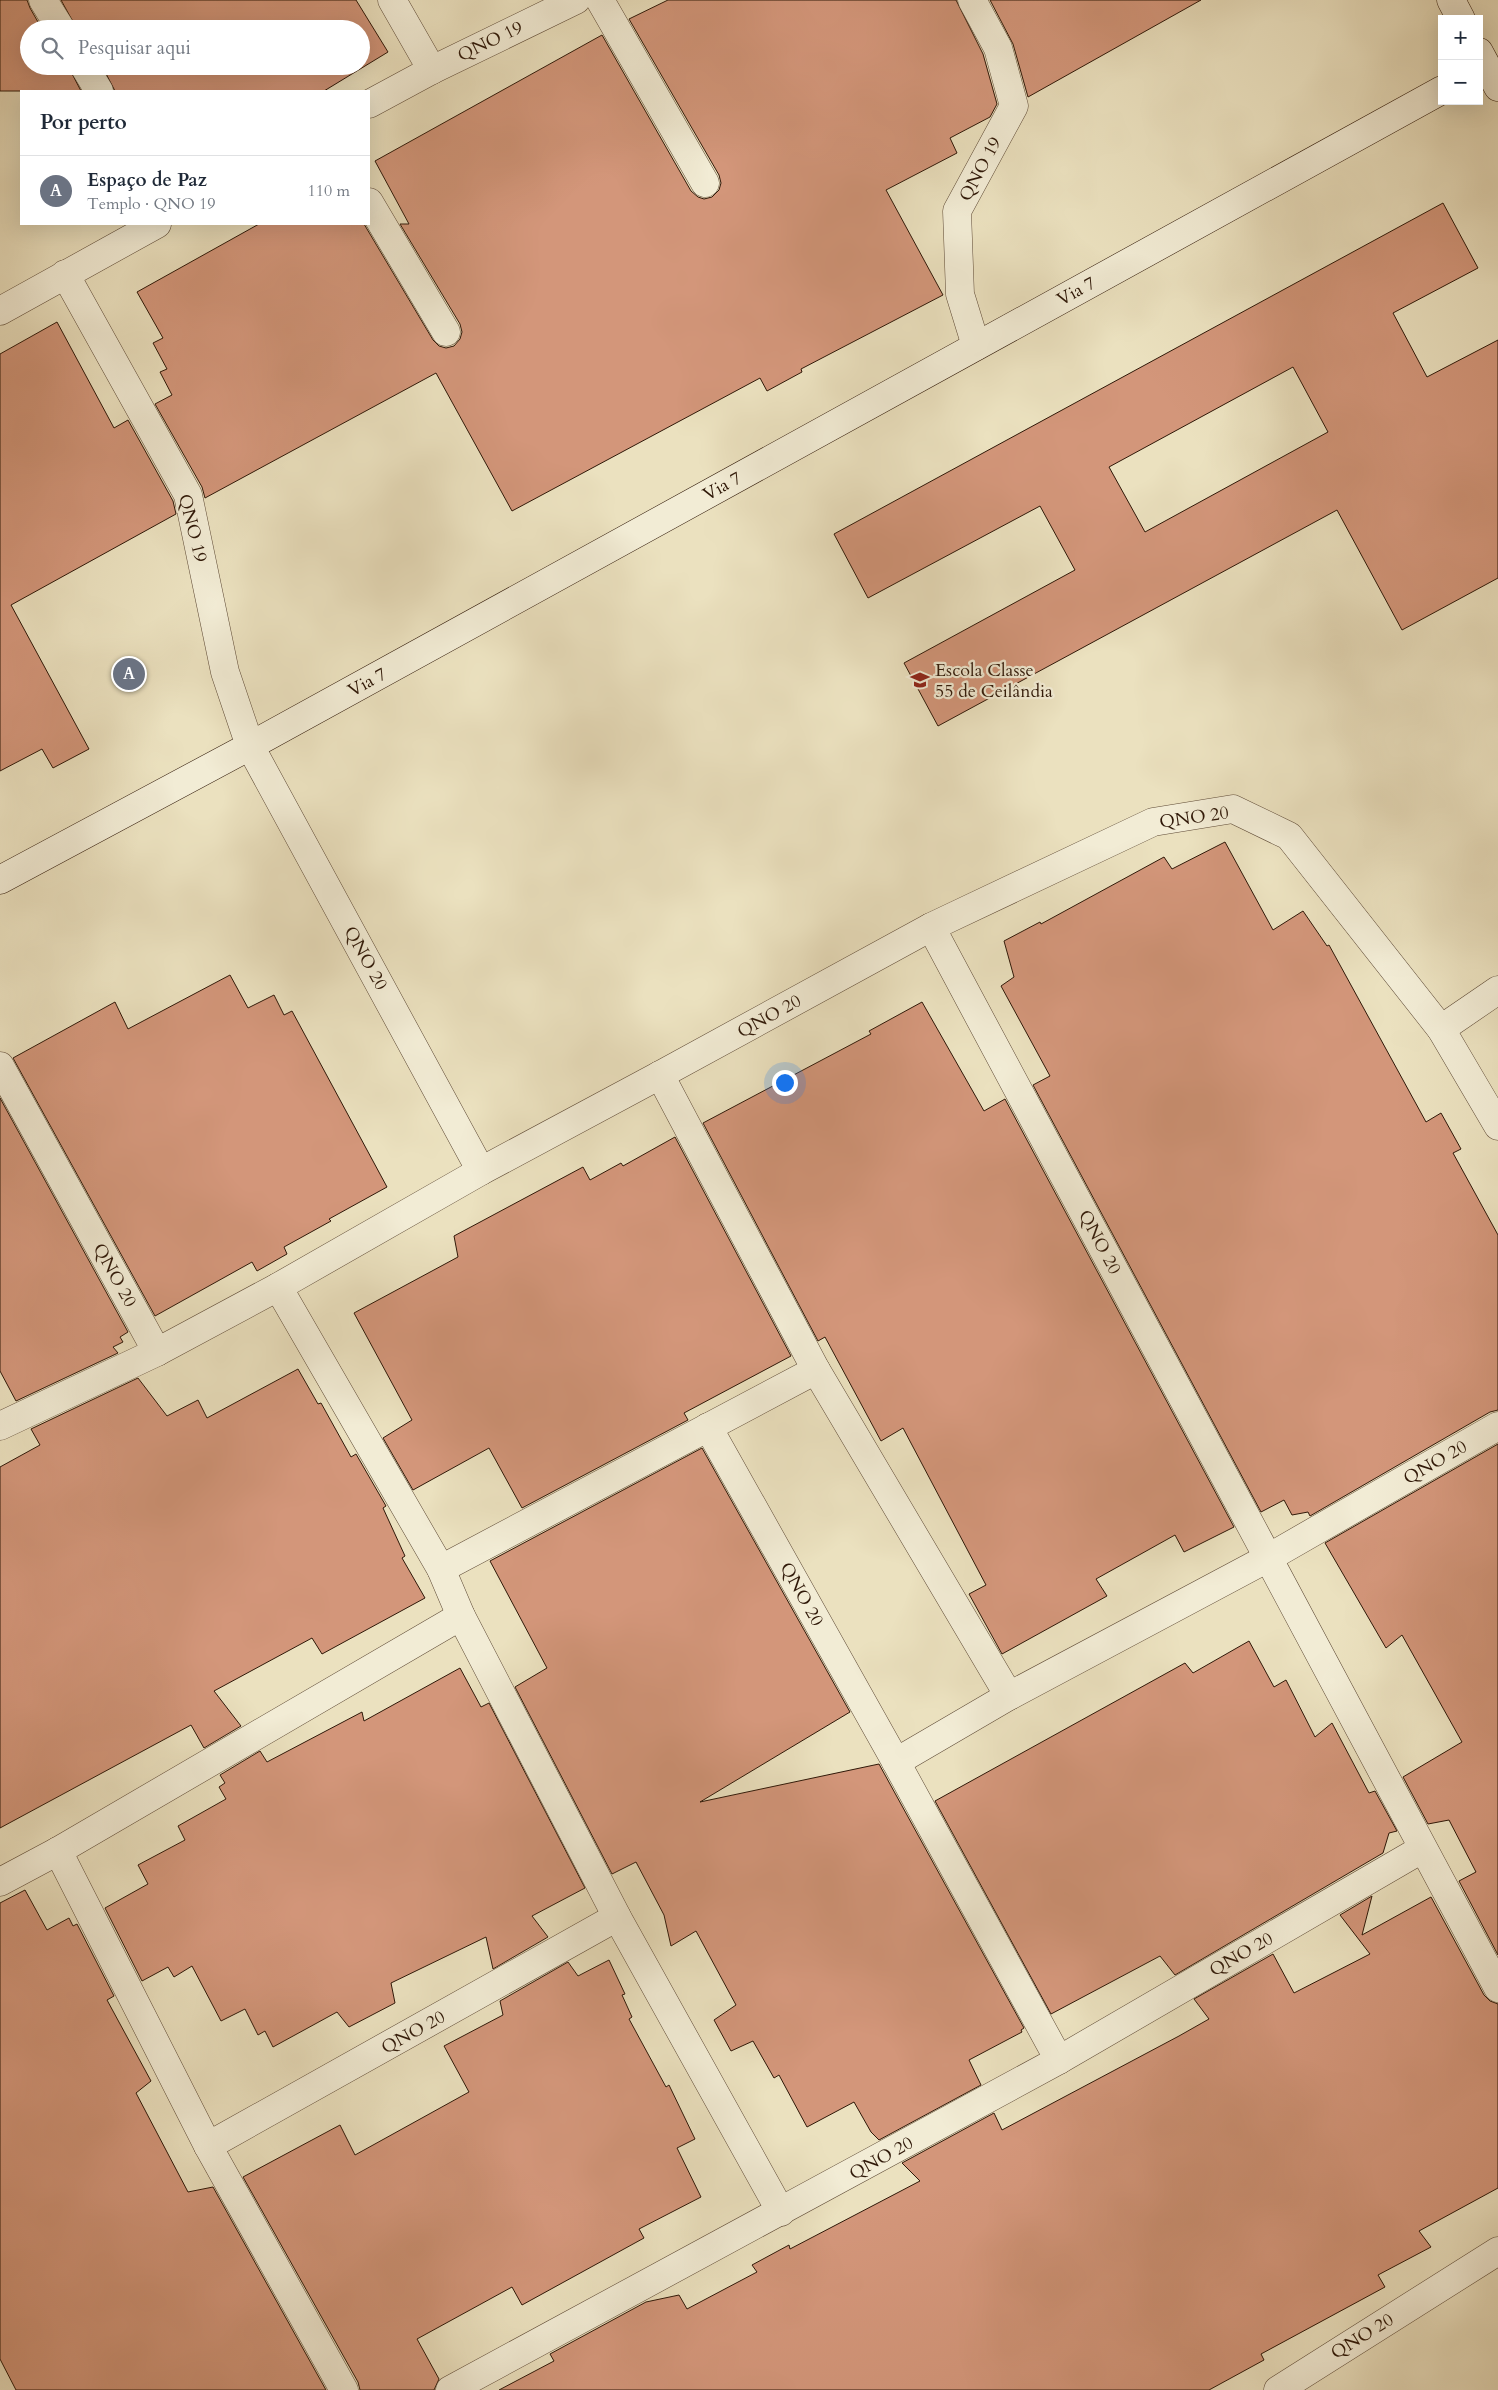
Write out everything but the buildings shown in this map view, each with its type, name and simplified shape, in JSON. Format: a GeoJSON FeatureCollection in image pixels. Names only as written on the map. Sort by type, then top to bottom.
{"type":"FeatureCollection","features":[{"type":"Feature","properties":{"kind":"street"},"geometry":{"type":"LineString","coordinates":[[43,0],[55,20]]}},
{"type":"Feature","properties":{"kind":"street"},"geometry":{"type":"LineString","coordinates":[[392,0],[432,70]]}},
{"type":"Feature","properties":{"kind":"street","name":"QNO 19"},"geometry":{"type":"LineString","coordinates":[[370,103],[432,70],[576,0]]}},
{"type":"Feature","properties":{"kind":"street"},"geometry":{"type":"LineString","coordinates":[[600,0],[705,183]]}},
{"type":"Feature","properties":{"kind":"street","name":"QNO 19"},"geometry":{"type":"LineString","coordinates":[[972,0],[998,48],[1014,106],[957,211],[960,294],[976,346]]}},
{"type":"Feature","properties":{"kind":"street"},"geometry":{"type":"LineString","coordinates":[[1451,0],[1459,15]]}},
{"type":"Feature","properties":{"kind":"street"},"geometry":{"type":"LineString","coordinates":[[89,75],[98,90]]}},
{"type":"Feature","properties":{"kind":"street","name":"Via 7"},"geometry":{"type":"LineString","coordinates":[[0,880],[250,746],[1438,92]]}},
{"type":"Feature","properties":{"kind":"street"},"geometry":{"type":"LineString","coordinates":[[370,204],[446,332]]}},
{"type":"Feature","properties":{"kind":"street"},"geometry":{"type":"LineString","coordinates":[[0,311],[155,225]]}},
{"type":"Feature","properties":{"kind":"street","name":"QNO 19"},"geometry":{"type":"LineString","coordinates":[[65,274],[188,495],[225,672],[250,746]]}},
{"type":"Feature","properties":{"kind":"street","name":"QNO 20"},"geometry":{"type":"LineString","coordinates":[[250,746],[481,1171]]}},
{"type":"Feature","properties":{"kind":"street","name":"QNO 20"},"geometry":{"type":"LineString","coordinates":[[0,1426],[157,1352],[278,1287],[481,1171],[660,1076],[931,927],[1153,822],[1233,808],[1290,836],[1441,1029],[1498,1126]]}},
{"type":"Feature","properties":{"kind":"street","name":"QNO 20"},"geometry":{"type":"LineString","coordinates":[[931,927],[1422,1849],[1498,1988]]}},
{"type":"Feature","properties":{"kind":"street"},"geometry":{"type":"LineString","coordinates":[[1441,1029],[1498,990]]}},
{"type":"Feature","properties":{"kind":"street","name":"QNO 20"},"geometry":{"type":"LineString","coordinates":[[0,1066],[157,1352]]}},
{"type":"Feature","properties":{"kind":"street"},"geometry":{"type":"LineString","coordinates":[[660,1076],[816,1370],[1009,1696]]}},
{"type":"Feature","properties":{"kind":"street"},"geometry":{"type":"LineString","coordinates":[[278,1287],[441,1569],[461,1616],[618,1917],[781,2212]]}},
{"type":"Feature","properties":{"kind":"street"},"geometry":{"type":"LineString","coordinates":[[441,1569],[816,1370]]}},
{"type":"Feature","properties":{"kind":"street","name":"QNO 20"},"geometry":{"type":"LineString","coordinates":[[708,1426],[896,1762],[1059,2060]]}},
{"type":"Feature","properties":{"kind":"street","name":"QNO 20"},"geometry":{"type":"LineString","coordinates":[[896,1762],[1009,1696],[1268,1558],[1498,1426]]}},
{"type":"Feature","properties":{"kind":"street"},"geometry":{"type":"LineString","coordinates":[[0,1882],[58,1851],[461,1616]]}},
{"type":"Feature","properties":{"kind":"street","name":"QNO 20"},"geometry":{"type":"LineString","coordinates":[[450,2390],[1059,2060],[1422,1849]]}},
{"type":"Feature","properties":{"kind":"street"},"geometry":{"type":"LineString","coordinates":[[58,1851],[208,2146],[344,2390]]}},
{"type":"Feature","properties":{"kind":"street","name":"QNO 20"},"geometry":{"type":"LineString","coordinates":[[208,2146],[618,1917]]}},
{"type":"Feature","properties":{"kind":"street","name":"QNO 20"},"geometry":{"type":"LineString","coordinates":[[1278,2390],[1498,2251]]}},
{"type":"Feature","properties":{"kind":"place","name":"Espaço de Paz"},"geometry":{"type":"Point","coordinates":[129,674]}},
{"type":"Feature","properties":{"kind":"place","name":"Escola Classe 55 de Ceilândia"},"geometry":{"type":"Point","coordinates":[920,680]}}]}
